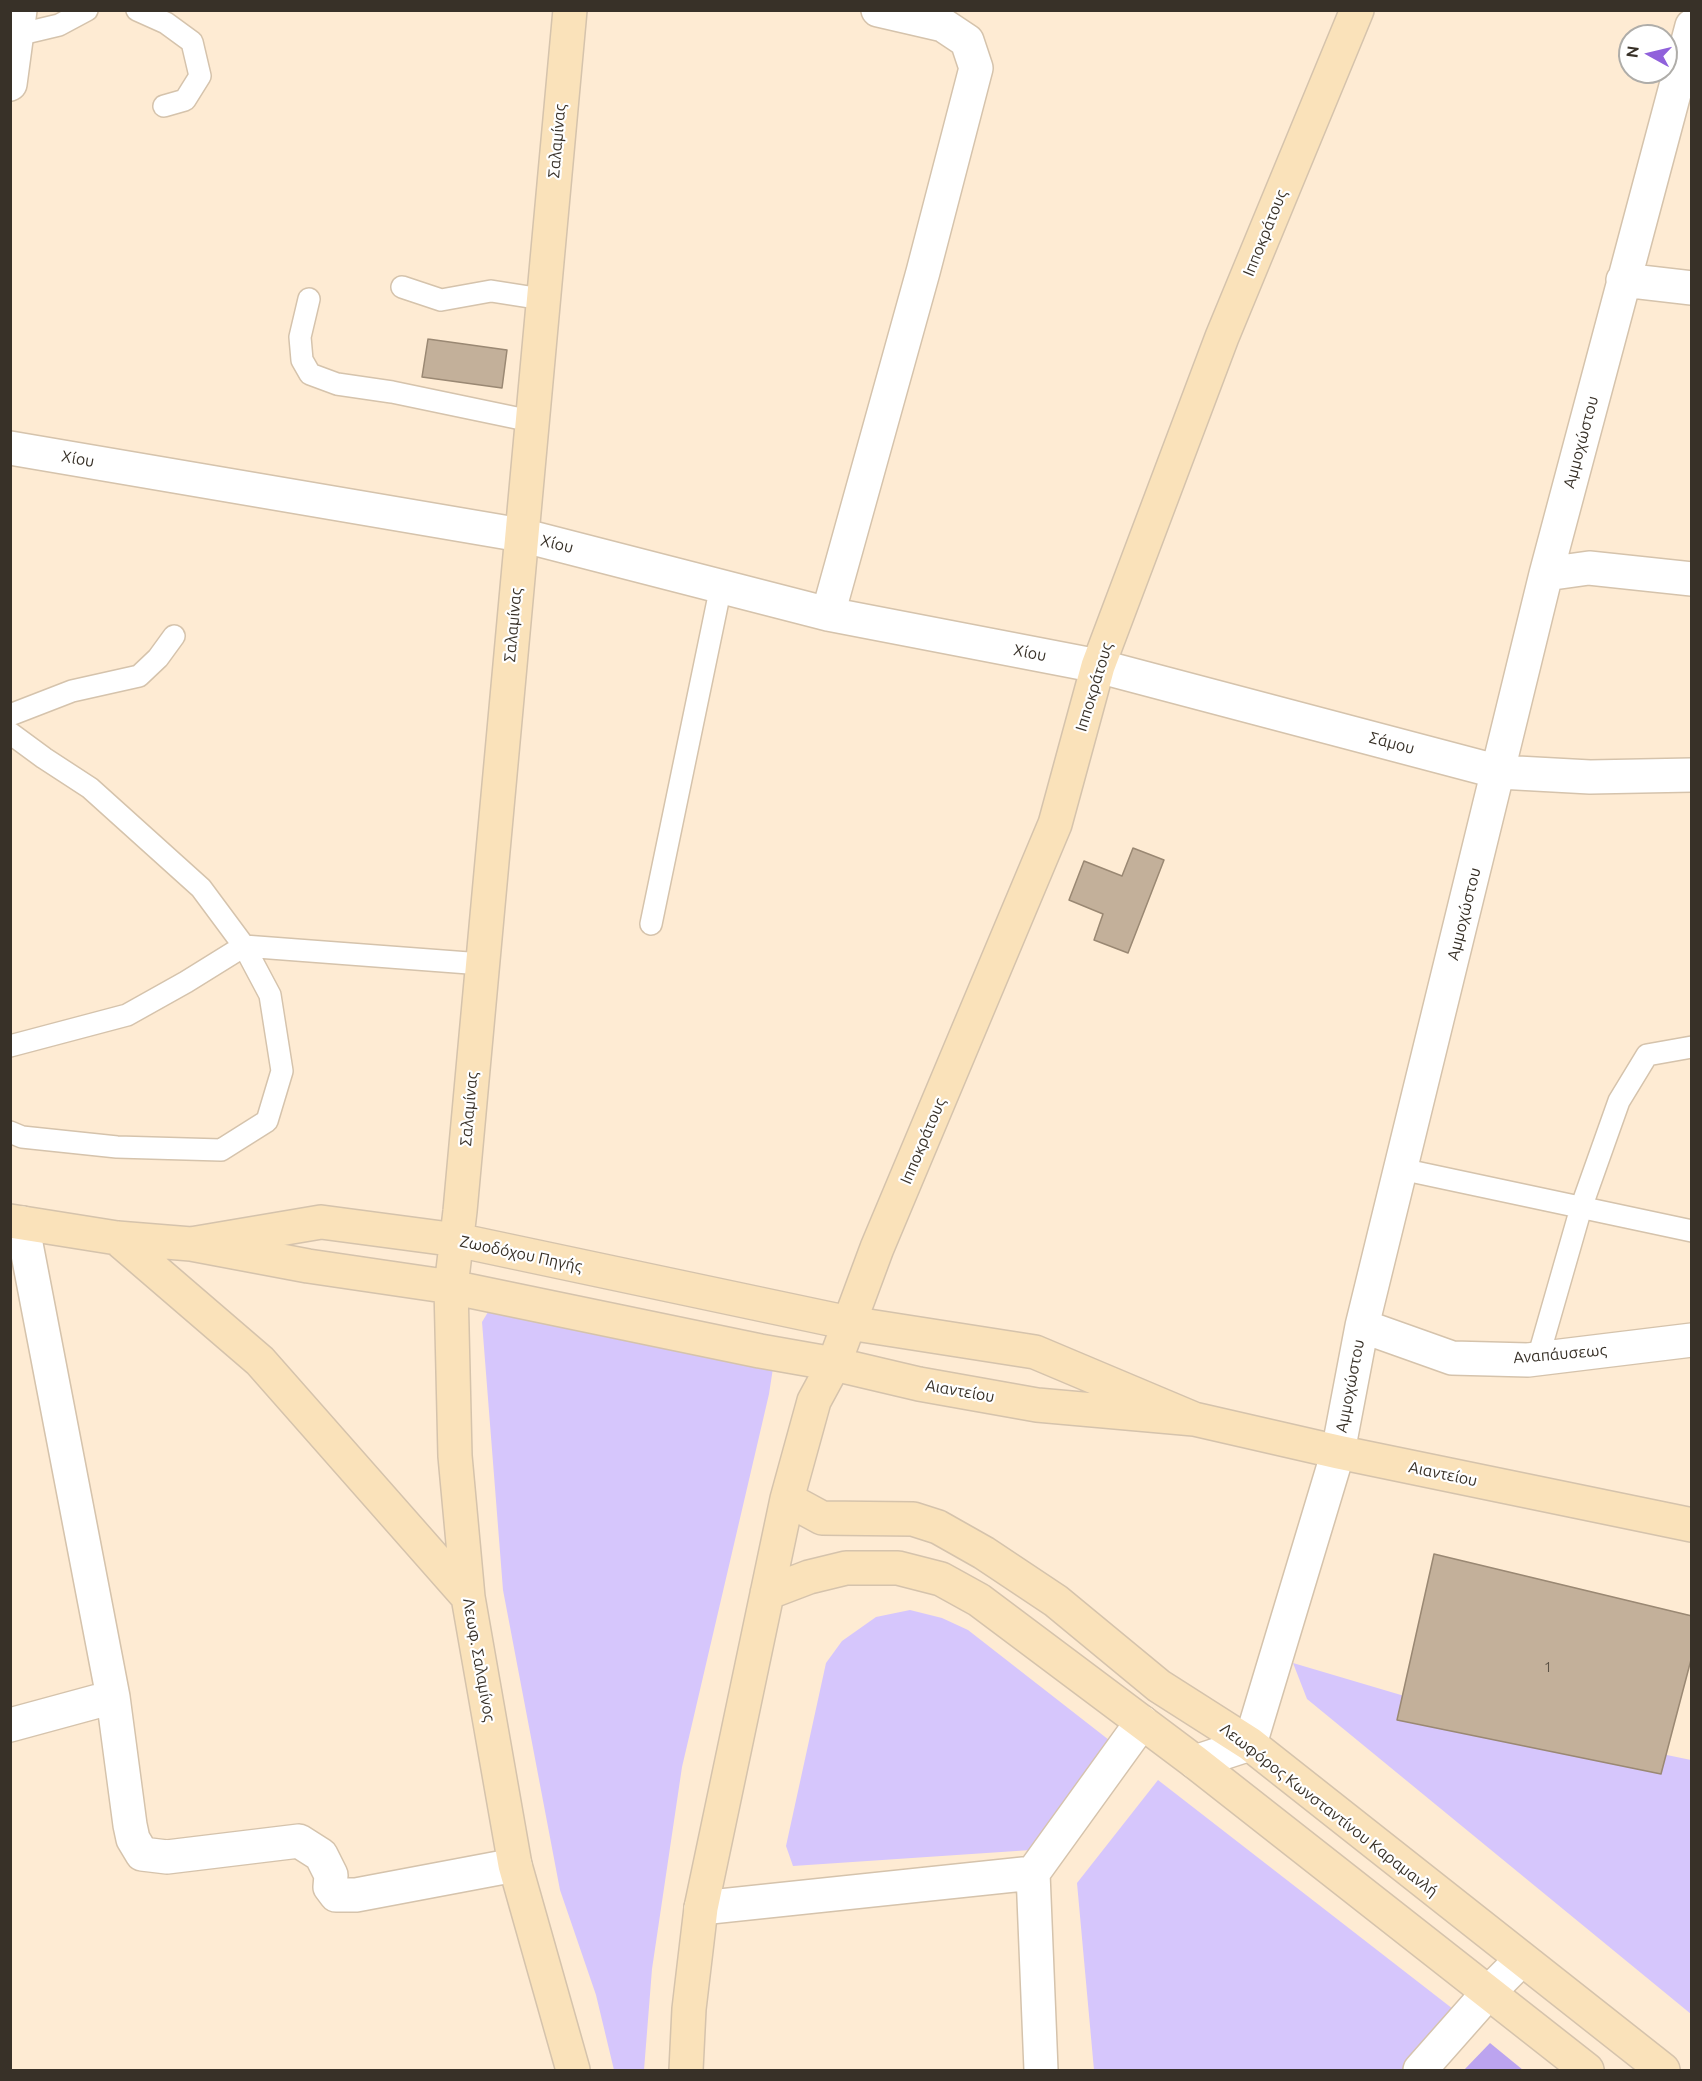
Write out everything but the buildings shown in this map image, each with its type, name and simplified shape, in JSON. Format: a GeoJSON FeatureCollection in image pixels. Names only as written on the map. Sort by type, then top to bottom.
{"type":"FeatureCollection","features":[{"type":"Feature","properties":{"kind":"main road","name":"Σαλαμίνας"},"geometry":{"type":"LineString","coordinates":[[457,1240],[570,10]]}},
{"type":"Feature","properties":{"kind":"main road","name":"Ιπποκράτους"},"geometry":{"type":"LineString","coordinates":[[834,1364],[877,1248],[1055,824],[1098,666],[1222,337],[1357,10]]}},
{"type":"Feature","properties":{"kind":"main road","name":"Ζωοδόχου Πηγής"},"geometry":{"type":"LineString","coordinates":[[16,1222],[117,1238],[191,1245],[308,1266],[451,1287],[759,1351],[834,1364]]}},
{"type":"Feature","properties":{"kind":"main road","name":"Ζωοδόχου Πηγής"},"geometry":{"type":"LineString","coordinates":[[191,1245],[321,1222],[457,1240],[849,1323]]}},
{"type":"Feature","properties":{"kind":"main road"},"geometry":{"type":"LineString","coordinates":[[117,1238],[260,1361],[468,1597]]}},
{"type":"Feature","properties":{"kind":"main road","name":"Λεωφ. Σαλαμίνος"},"geometry":{"type":"LineString","coordinates":[[457,1240],[451,1287],[455,1456],[468,1597],[515,1865],[573,2070]]}},
{"type":"Feature","properties":{"kind":"main road","name":"Αιαντείου"},"geometry":{"type":"LineString","coordinates":[[849,1323],[1035,1352],[1194,1419]]}},
{"type":"Feature","properties":{"kind":"main road","name":"Αιαντείου"},"geometry":{"type":"LineString","coordinates":[[834,1364],[919,1384],[1037,1405],[1194,1419],[1338,1452],[1692,1525]]}},
{"type":"Feature","properties":{"kind":"main road"},"geometry":{"type":"LineString","coordinates":[[686,2070],[689,2009],[701,1908],[767,1593],[787,1498],[814,1401],[834,1364]]}},
{"type":"Feature","properties":{"kind":"main road","name":"Λεωφόρος Κωνσταντίνου Καραμανλή"},"geometry":{"type":"LineString","coordinates":[[787,1498],[822,1518],[912,1519],[938,1527],[984,1553],[1056,1601],[1159,1686],[1250,1744],[1663,2070]]}},
{"type":"Feature","properties":{"kind":"main road"},"geometry":{"type":"LineString","coordinates":[[767,1593],[809,1577],[846,1568],[898,1568],[941,1579],[979,1600],[1195,1762],[1587,2070]]}},
{"type":"Feature","properties":{"kind":"main road"},"geometry":{"type":"LineString","coordinates":[[545,1972],[581,2070]]}},
{"type":"Feature","properties":{"kind":"street"},"geometry":{"type":"LineString","coordinates":[[828,614],[923,272],[976,68],[967,41],[943,25],[878,10]]}},
{"type":"Feature","properties":{"kind":"street"},"geometry":{"type":"LineString","coordinates":[[10,84],[16,26]]}},
{"type":"Feature","properties":{"kind":"street","name":"Αμμοχώστου"},"geometry":{"type":"LineString","coordinates":[[1250,1744],[1338,1452],[1362,1326],[1546,574],[1692,26]]}},
{"type":"Feature","properties":{"kind":"street"},"geometry":{"type":"LineString","coordinates":[[1623,280],[1692,288]]}},
{"type":"Feature","properties":{"kind":"street","name":"Χίου"},"geometry":{"type":"LineString","coordinates":[[10,448],[521,535],[828,614],[1098,666]]}},
{"type":"Feature","properties":{"kind":"street"},"geometry":{"type":"LineString","coordinates":[[1546,574],[1589,568],[1692,579]]}},
{"type":"Feature","properties":{"kind":"street","name":"Σάμου"},"geometry":{"type":"LineString","coordinates":[[1098,666],[1499,772],[1590,777],[1692,776]]}},
{"type":"Feature","properties":{"kind":"street"},"geometry":{"type":"LineString","coordinates":[[16,1222],[113,1697],[130,1825],[133,1839],[142,1854],[167,1857],[299,1841],[321,1855],[331,1875],[330,1887],[336,1895],[356,1895],[515,1865]]}},
{"type":"Feature","properties":{"kind":"street","name":"Αναπάυσεως"},"geometry":{"type":"LineString","coordinates":[[1362,1326],[1452,1358],[1528,1360],[1692,1340]]}},
{"type":"Feature","properties":{"kind":"street"},"geometry":{"type":"LineString","coordinates":[[10,1725],[113,1697]]}},
{"type":"Feature","properties":{"kind":"street"},"geometry":{"type":"LineString","coordinates":[[1041,2070],[1034,1873],[1142,1722]]}},
{"type":"Feature","properties":{"kind":"street"},"geometry":{"type":"LineString","coordinates":[[1195,1762],[1250,1744]]}},
{"type":"Feature","properties":{"kind":"street"},"geometry":{"type":"LineString","coordinates":[[701,1908],[1034,1873]]}},
{"type":"Feature","properties":{"kind":"street"},"geometry":{"type":"LineString","coordinates":[[1420,2070],[1488,1993],[1521,1960]]}},
{"type":"Feature","properties":{"kind":"lane"},"geometry":{"type":"LineString","coordinates":[[16,26],[59,25],[87,10]]}},
{"type":"Feature","properties":{"kind":"lane"},"geometry":{"type":"LineString","coordinates":[[137,10],[166,23],[192,42],[200,76],[185,100],[164,106]]}},
{"type":"Feature","properties":{"kind":"lane"},"geometry":{"type":"LineString","coordinates":[[402,287],[441,300],[490,291],[542,299]]}},
{"type":"Feature","properties":{"kind":"lane"},"geometry":{"type":"LineString","coordinates":[[309,299],[300,337],[302,360],[310,374],[337,384],[531,421]]}},
{"type":"Feature","properties":{"kind":"lane"},"geometry":{"type":"LineString","coordinates":[[651,924],[721,586]]}},
{"type":"Feature","properties":{"kind":"lane"},"geometry":{"type":"LineString","coordinates":[[10,715],[72,691],[139,676],[158,658],[174,636]]}},
{"type":"Feature","properties":{"kind":"lane"},"geometry":{"type":"LineString","coordinates":[[10,732],[44,758],[90,788],[201,888],[244,946],[270,995],[282,1071],[267,1121],[221,1150],[117,1147],[22,1137],[10,1132]]}},
{"type":"Feature","properties":{"kind":"lane"},"geometry":{"type":"LineString","coordinates":[[10,1046],[127,1015],[244,946],[482,964]]}},
{"type":"Feature","properties":{"kind":"lane"},"geometry":{"type":"LineString","coordinates":[[1538,1358],[1581,1208],[1619,1101],[1647,1055],[1692,1047]]}},
{"type":"Feature","properties":{"kind":"lane"},"geometry":{"type":"LineString","coordinates":[[1401,1169],[1692,1231]]}},
{"type":"Feature","properties":{"kind":"shaded area"},"geometry":{"type":"Polygon","coordinates":[[[491,1307],[773,1368],[769,1394],[682,1767],[652,1969],[644,2070],[614,2070],[596,1995],[560,1890],[503,1590],[482,1322],[491,1307]]]}},
{"type":"Feature","properties":{"kind":"shaded area"},"geometry":{"type":"Polygon","coordinates":[[[910,1610],[942,1618],[968,1630],[1109,1740],[1031,1850],[793,1866],[786,1846],[826,1663],[842,1641],[876,1617],[910,1610]]]}},
{"type":"Feature","properties":{"kind":"shaded area"},"geometry":{"type":"Polygon","coordinates":[[[1293,1663],[1455,1711],[1691,1760],[1691,2014],[1307,1699],[1293,1663]]]}},
{"type":"Feature","properties":{"kind":"shaded area"},"geometry":{"type":"Polygon","coordinates":[[[1158,1780],[1453,2009],[1405,2070],[1094,2070],[1077,1883],[1158,1780]]]}},
{"type":"Feature","properties":{"kind":"shaded area"},"geometry":{"type":"Polygon","coordinates":[[[1490,2043],[1523,2070],[1464,2070],[1490,2043]]]}}]}
